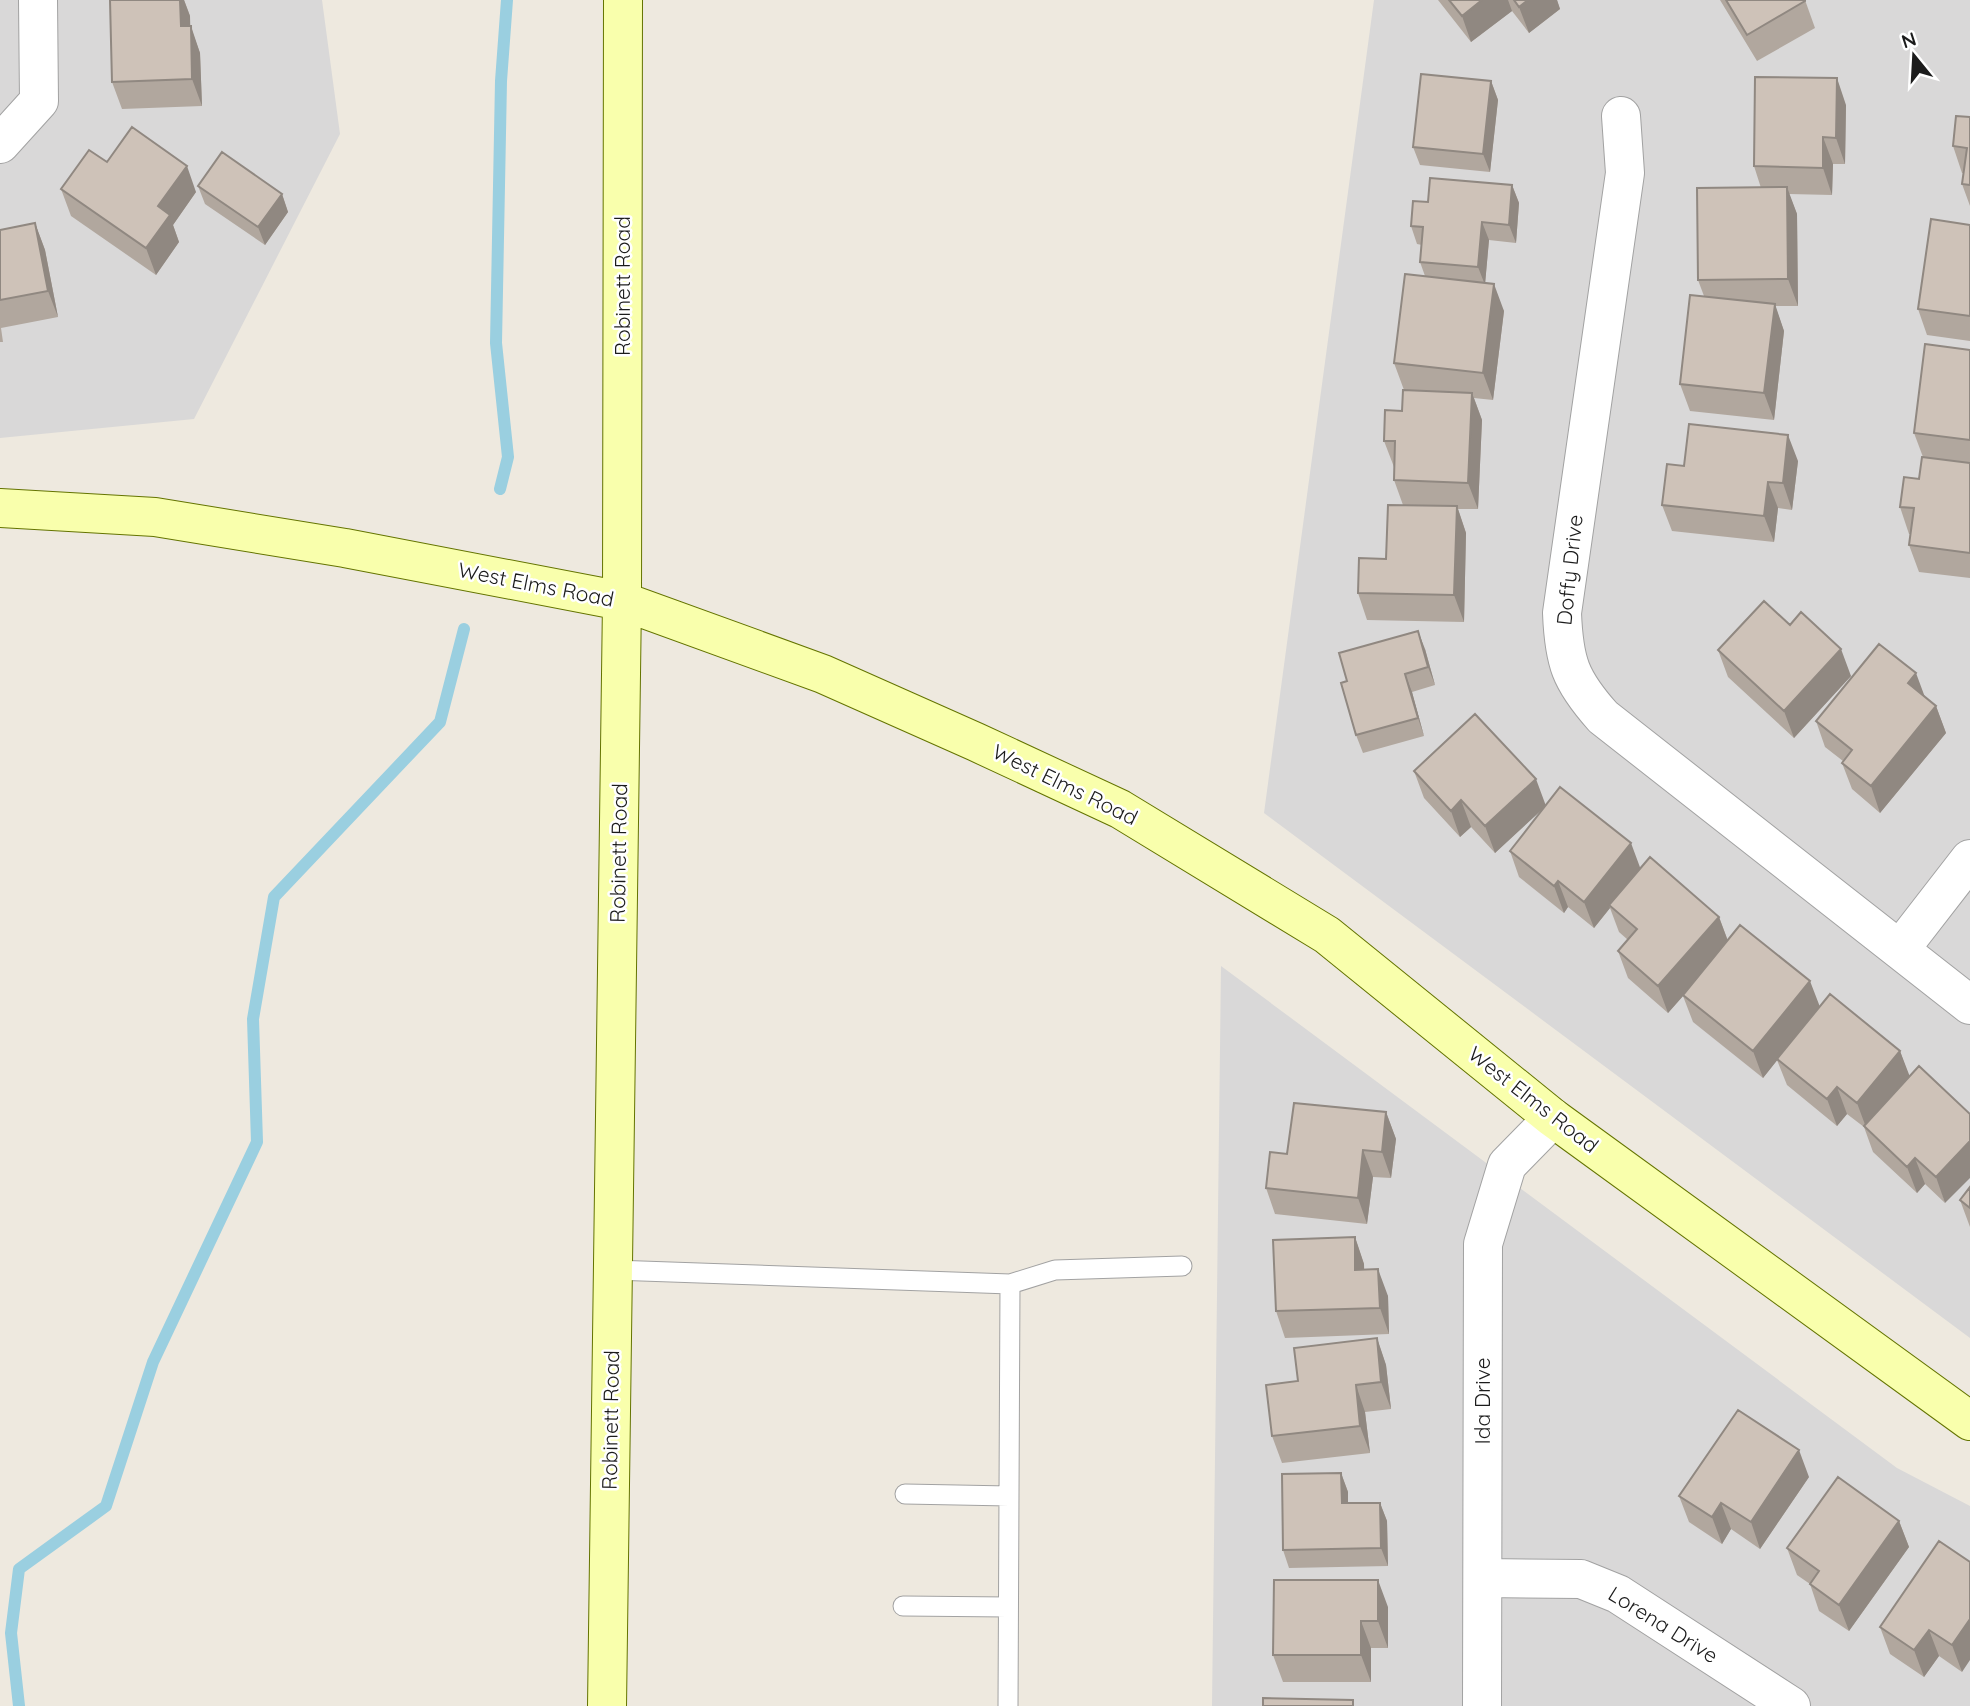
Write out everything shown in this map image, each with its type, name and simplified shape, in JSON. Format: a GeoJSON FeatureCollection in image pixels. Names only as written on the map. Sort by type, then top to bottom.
{"type":"FeatureCollection","features":[{"type":"Feature","properties":{"kind":"main road","name":"Robinett Road"},"geometry":{"type":"LineString","coordinates":[[607,1706],[622,601],[623,0]]}},
{"type":"Feature","properties":{"kind":"main road","name":"West Elms Road"},"geometry":{"type":"LineString","coordinates":[[0,508],[155,517],[345,548],[622,601],[823,674],[1120,809],[1327,935],[1553,1118],[1970,1421]]}},
{"type":"Feature","properties":{"kind":"street"},"geometry":{"type":"LineString","coordinates":[[0,144],[39,101],[38,0]]}},
{"type":"Feature","properties":{"kind":"street","name":"Doffy Drive"},"geometry":{"type":"LineString","coordinates":[[1621,116],[1625,173],[1562,613],[1563,655],[1582,693],[1604,717],[1901,948],[1970,1005]]}},
{"type":"Feature","properties":{"kind":"street"},"geometry":{"type":"LineString","coordinates":[[1901,948],[1970,859]]}},
{"type":"Feature","properties":{"kind":"street","name":"Ida Drive"},"geometry":{"type":"LineString","coordinates":[[1482,1706],[1483,1244],[1507,1165],[1553,1118]]}},
{"type":"Feature","properties":{"kind":"street","name":"Lorena Drive"},"geometry":{"type":"LineString","coordinates":[[1483,1578],[1581,1579],[1618,1594],[1791,1706]]}},
{"type":"Feature","properties":{"kind":"lane"},"geometry":{"type":"LineString","coordinates":[[614,1269],[1010,1284],[1055,1270],[1182,1266]]}},
{"type":"Feature","properties":{"kind":"lane"},"geometry":{"type":"LineString","coordinates":[[1008,1706],[1010,1284]]}},
{"type":"Feature","properties":{"kind":"lane"},"geometry":{"type":"LineString","coordinates":[[905,1494],[1009,1496]]}},
{"type":"Feature","properties":{"kind":"lane"},"geometry":{"type":"LineString","coordinates":[[902,1606],[1008,1607]]}},
{"type":"Feature","properties":{"kind":"shaded area"},"geometry":{"type":"Polygon","coordinates":[[[0,0],[322,0],[340,134],[194,419],[0,438],[0,0]]]}},
{"type":"Feature","properties":{"kind":"shaded area"},"geometry":{"type":"Polygon","coordinates":[[[1374,0],[1970,0],[1970,1338],[1264,813],[1374,0]]]}},
{"type":"Feature","properties":{"kind":"shaded area"},"geometry":{"type":"Polygon","coordinates":[[[1221,966],[1897,1468],[1970,1506],[1970,1706],[1212,1706],[1221,966]]]}},
{"type":"Feature","properties":{"kind":"building"},"geometry":{"type":"Polygon","coordinates":[[[110,0],[180,0],[181,26],[191,26],[192,79],[112,82],[110,0]]]}},
{"type":"Feature","properties":{"kind":"building"},"geometry":{"type":"Polygon","coordinates":[[[1449,0],[1482,0],[1462,16],[1449,0]]]}},
{"type":"Feature","properties":{"kind":"building"},"geometry":{"type":"Polygon","coordinates":[[[1514,0],[1528,0],[1519,7],[1514,0]]]}},
{"type":"Feature","properties":{"kind":"building"},"geometry":{"type":"Polygon","coordinates":[[[1726,0],[1805,0],[1805,1],[1747,35],[1726,0]]]}},
{"type":"Feature","properties":{"kind":"building"},"geometry":{"type":"Polygon","coordinates":[[[1421,74],[1491,81],[1483,154],[1413,147],[1421,74]]]}},
{"type":"Feature","properties":{"kind":"building"},"geometry":{"type":"Polygon","coordinates":[[[1755,77],[1837,78],[1836,138],[1823,137],[1823,168],[1754,166],[1755,77]]]}},
{"type":"Feature","properties":{"kind":"building"},"geometry":{"type":"Polygon","coordinates":[[[1956,116],[1970,117],[1970,185],[1962,184],[1967,148],[1953,146],[1956,116]]]}},
{"type":"Feature","properties":{"kind":"building"},"geometry":{"type":"Polygon","coordinates":[[[132,127],[187,166],[158,206],[170,215],[146,248],[61,189],[89,150],[107,162],[132,127]]]}},
{"type":"Feature","properties":{"kind":"building"},"geometry":{"type":"Polygon","coordinates":[[[222,152],[282,194],[258,227],[198,186],[222,152]]]}},
{"type":"Feature","properties":{"kind":"building"},"geometry":{"type":"Polygon","coordinates":[[[1430,178],[1512,185],[1509,225],[1482,222],[1478,267],[1420,262],[1423,227],[1411,226],[1413,201],[1428,202],[1430,178]]]}},
{"type":"Feature","properties":{"kind":"building"},"geometry":{"type":"Polygon","coordinates":[[[1787,187],[1788,279],[1698,280],[1697,188],[1787,187]]]}},
{"type":"Feature","properties":{"kind":"building"},"geometry":{"type":"Polygon","coordinates":[[[1931,219],[1970,225],[1970,316],[1918,309],[1931,219]]]}},
{"type":"Feature","properties":{"kind":"building"},"geometry":{"type":"Polygon","coordinates":[[[35,223],[48,291],[0,300],[0,230],[35,223]]]}},
{"type":"Feature","properties":{"kind":"building"},"geometry":{"type":"Polygon","coordinates":[[[1405,274],[1494,284],[1483,373],[1394,363],[1405,274]]]}},
{"type":"Feature","properties":{"kind":"building"},"geometry":{"type":"Polygon","coordinates":[[[1690,295],[1775,304],[1764,393],[1680,384],[1690,295]]]}},
{"type":"Feature","properties":{"kind":"building"},"geometry":{"type":"Polygon","coordinates":[[[1925,344],[1970,350],[1970,440],[1914,433],[1925,344]]]}},
{"type":"Feature","properties":{"kind":"building"},"geometry":{"type":"Polygon","coordinates":[[[1403,390],[1472,393],[1468,483],[1394,480],[1395,441],[1384,441],[1385,410],[1402,411],[1403,390]]]}},
{"type":"Feature","properties":{"kind":"building"},"geometry":{"type":"Polygon","coordinates":[[[1689,424],[1788,435],[1783,483],[1768,482],[1764,516],[1662,505],[1667,464],[1684,466],[1689,424]]]}},
{"type":"Feature","properties":{"kind":"building"},"geometry":{"type":"Polygon","coordinates":[[[1922,457],[1970,463],[1970,553],[1909,545],[1914,508],[1900,507],[1904,477],[1919,479],[1922,457]]]}},
{"type":"Feature","properties":{"kind":"building"},"geometry":{"type":"Polygon","coordinates":[[[1388,505],[1457,506],[1454,595],[1358,593],[1359,558],[1386,559],[1388,505]]]}},
{"type":"Feature","properties":{"kind":"building"},"geometry":{"type":"Polygon","coordinates":[[[1764,601],[1790,625],[1801,612],[1841,649],[1784,711],[1718,650],[1764,601]]]}},
{"type":"Feature","properties":{"kind":"building"},"geometry":{"type":"Polygon","coordinates":[[[1418,631],[1428,667],[1405,674],[1418,718],[1356,735],[1341,683],[1347,681],[1339,653],[1418,631]]]}},
{"type":"Feature","properties":{"kind":"building"},"geometry":{"type":"Polygon","coordinates":[[[1879,644],[1916,673],[1908,683],[1936,706],[1871,786],[1842,763],[1852,750],[1816,721],[1879,644]]]}},
{"type":"Feature","properties":{"kind":"building"},"geometry":{"type":"Polygon","coordinates":[[[1475,714],[1536,779],[1485,826],[1461,800],[1451,811],[1414,771],[1475,714]]]}},
{"type":"Feature","properties":{"kind":"building"},"geometry":{"type":"Polygon","coordinates":[[[1560,787],[1631,843],[1584,902],[1558,881],[1554,886],[1510,851],[1560,787]]]}},
{"type":"Feature","properties":{"kind":"building"},"geometry":{"type":"Polygon","coordinates":[[[1650,857],[1719,917],[1658,986],[1618,951],[1637,929],[1609,905],[1650,857]]]}},
{"type":"Feature","properties":{"kind":"building"},"geometry":{"type":"Polygon","coordinates":[[[1740,925],[1810,981],[1753,1051],[1683,995],[1740,925]]]}},
{"type":"Feature","properties":{"kind":"building"},"geometry":{"type":"Polygon","coordinates":[[[1830,994],[1900,1051],[1857,1103],[1837,1087],[1827,1099],[1777,1059],[1830,994]]]}},
{"type":"Feature","properties":{"kind":"building"},"geometry":{"type":"Polygon","coordinates":[[[1919,1066],[1970,1114],[1970,1141],[1936,1177],[1915,1158],[1907,1167],[1864,1126],[1919,1066]]]}},
{"type":"Feature","properties":{"kind":"building"},"geometry":{"type":"Polygon","coordinates":[[[1294,1103],[1386,1112],[1382,1152],[1363,1150],[1358,1198],[1266,1188],[1270,1152],[1287,1154],[1294,1103]]]}},
{"type":"Feature","properties":{"kind":"building"},"geometry":{"type":"Polygon","coordinates":[[[1970,1187],[1970,1208],[1960,1200],[1970,1187]]]}},
{"type":"Feature","properties":{"kind":"building"},"geometry":{"type":"Polygon","coordinates":[[[1355,1237],[1355,1270],[1378,1269],[1380,1308],[1276,1311],[1273,1240],[1355,1237]]]}},
{"type":"Feature","properties":{"kind":"building"},"geometry":{"type":"Polygon","coordinates":[[[1377,1338],[1381,1382],[1356,1385],[1360,1426],[1272,1436],[1266,1385],[1298,1381],[1294,1348],[1377,1338]]]}},
{"type":"Feature","properties":{"kind":"building"},"geometry":{"type":"Polygon","coordinates":[[[1738,1410],[1799,1450],[1751,1522],[1721,1503],[1712,1517],[1679,1496],[1738,1410]]]}},
{"type":"Feature","properties":{"kind":"building"},"geometry":{"type":"Polygon","coordinates":[[[1341,1473],[1342,1503],[1380,1503],[1381,1548],[1283,1550],[1282,1474],[1341,1473]]]}},
{"type":"Feature","properties":{"kind":"building"},"geometry":{"type":"Polygon","coordinates":[[[1838,1477],[1899,1521],[1839,1605],[1810,1584],[1819,1571],[1787,1548],[1838,1477]]]}},
{"type":"Feature","properties":{"kind":"building"},"geometry":{"type":"Polygon","coordinates":[[[1939,1541],[1970,1562],[1970,1619],[1952,1645],[1929,1630],[1914,1650],[1880,1627],[1939,1541]]]}},
{"type":"Feature","properties":{"kind":"building"},"geometry":{"type":"Polygon","coordinates":[[[1274,1580],[1378,1580],[1378,1621],[1361,1621],[1361,1655],[1273,1655],[1274,1580]]]}},
{"type":"Feature","properties":{"kind":"building"},"geometry":{"type":"Polygon","coordinates":[[[1263,1698],[1353,1700],[1353,1706],[1263,1706],[1263,1698]]]}},
{"type":"Feature","properties":{"kind":"waterway"},"geometry":{"type":"LineString","coordinates":[[500,489],[508,457],[496,343],[501,81],[507,0]]}},
{"type":"Feature","properties":{"kind":"waterway"},"geometry":{"type":"LineString","coordinates":[[19,1706],[11,1633],[19,1569],[106,1506],[153,1362],[257,1142],[253,1019],[274,897],[440,722],[464,629]]}}]}
